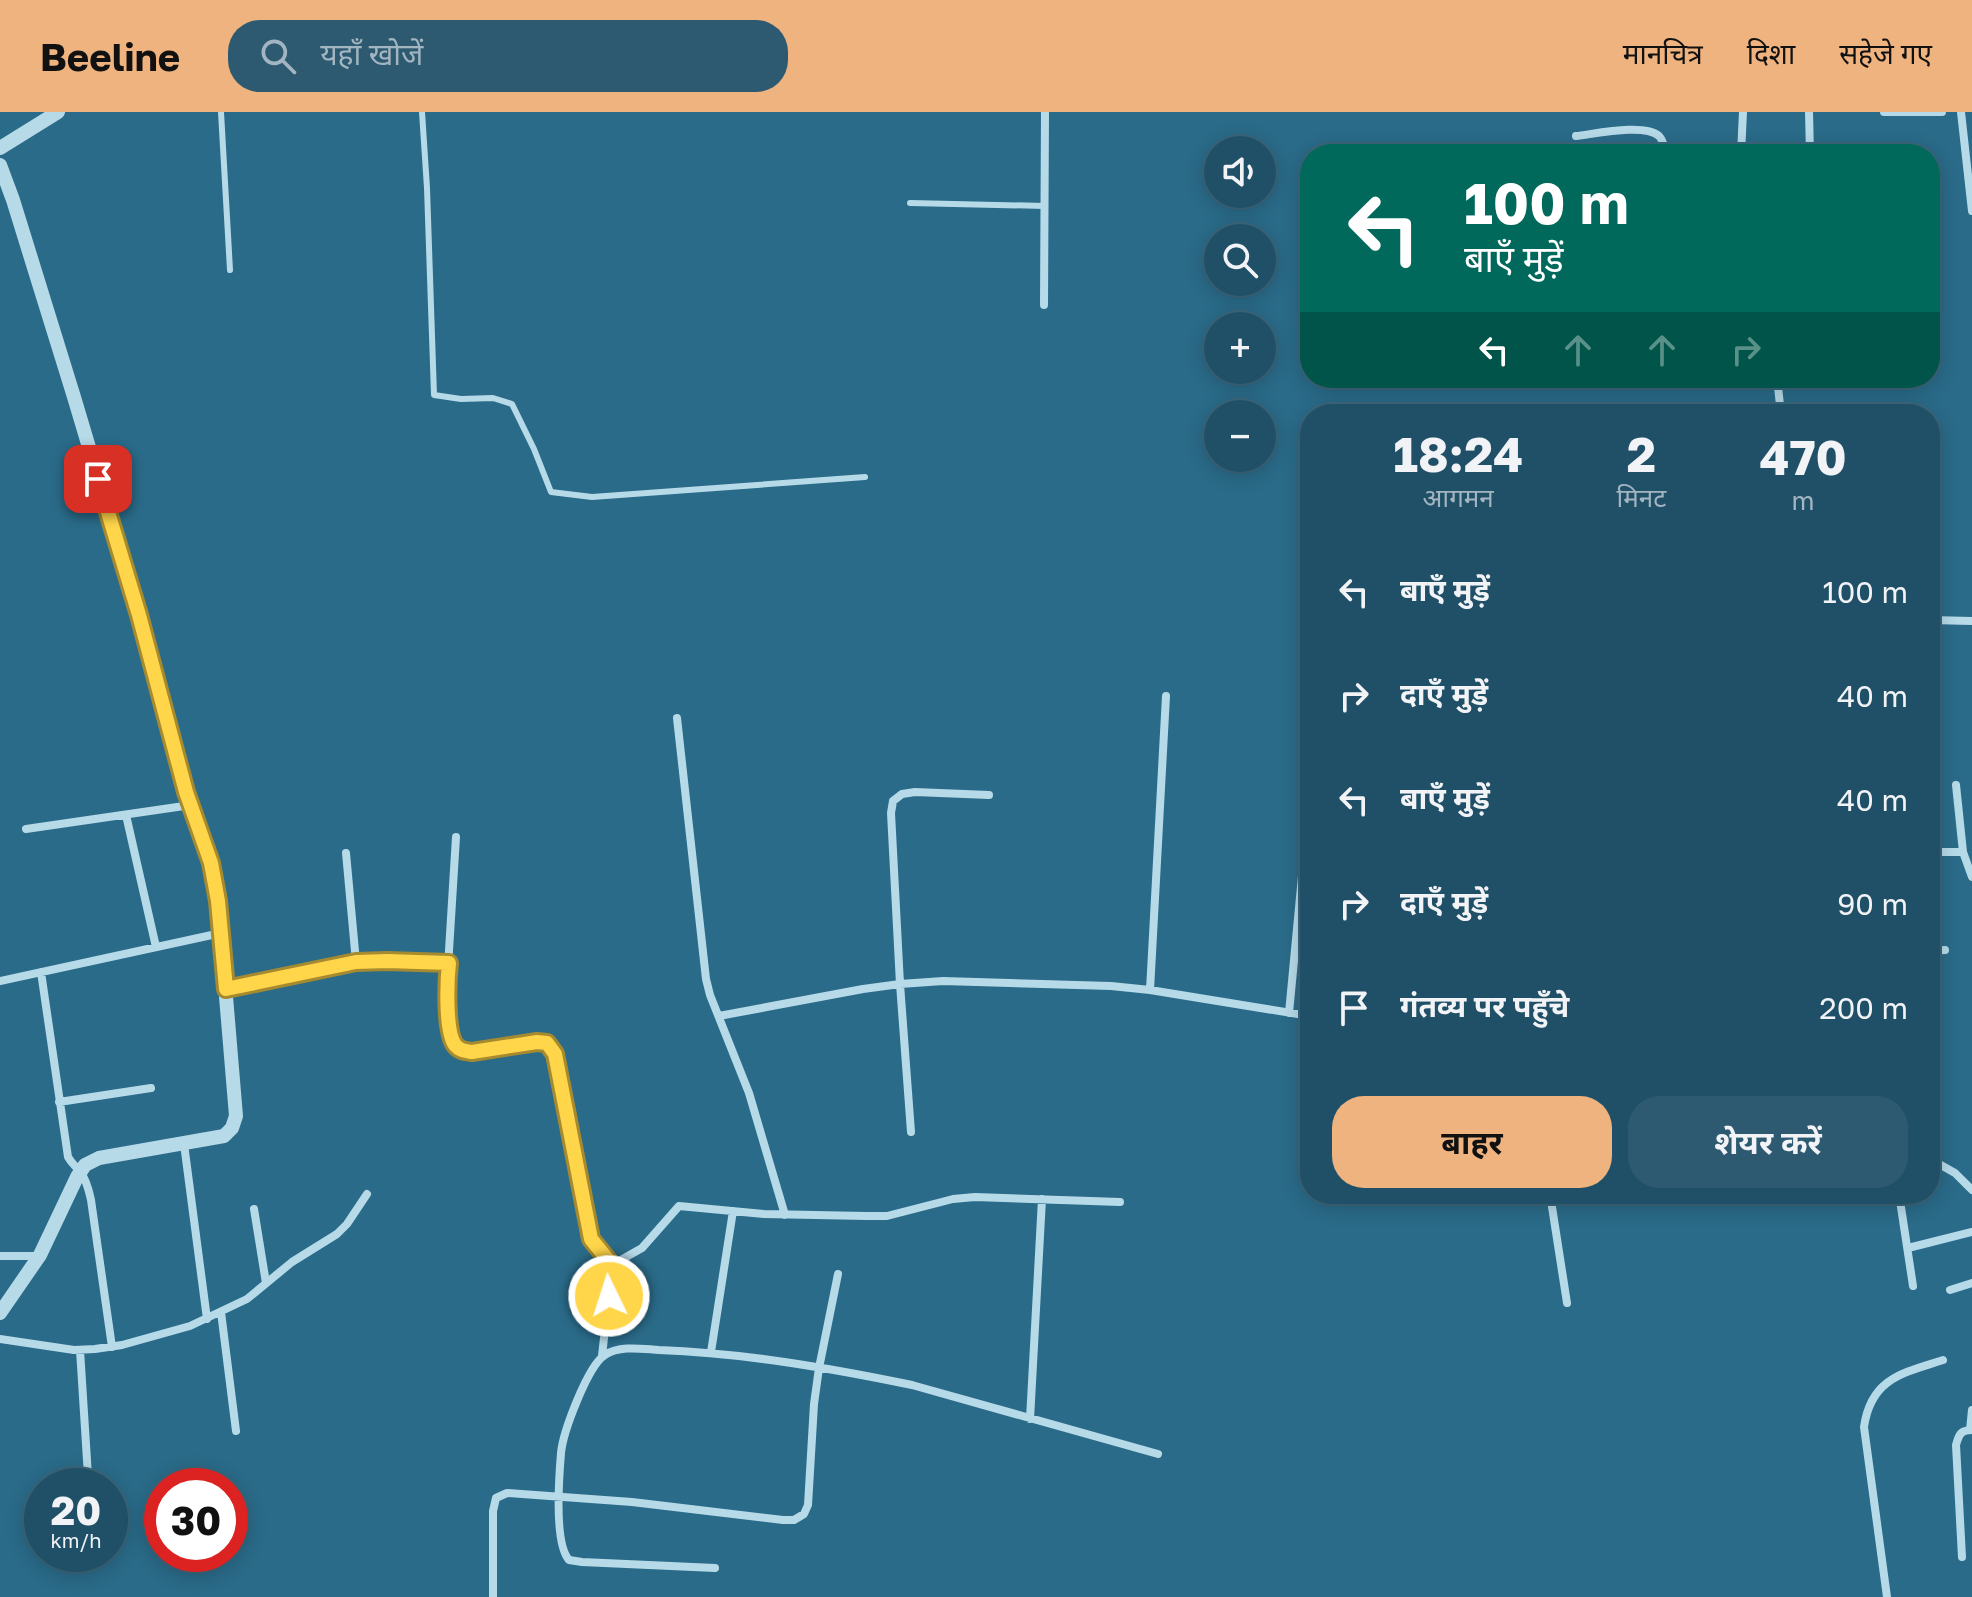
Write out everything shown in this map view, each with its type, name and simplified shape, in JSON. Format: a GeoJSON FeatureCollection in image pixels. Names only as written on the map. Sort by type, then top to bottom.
{"type":"FeatureCollection","features":[{"type":"Feature","properties":{"kind":"street"},"geometry":{"type":"LineString","coordinates":[[0,148],[58,112]]}},
{"type":"Feature","properties":{"kind":"street"},"geometry":{"type":"LineString","coordinates":[[1044,305],[1045,112]]}},
{"type":"Feature","properties":{"kind":"street"},"geometry":{"type":"LineString","coordinates":[[1741,144],[1743,112]]}},
{"type":"Feature","properties":{"kind":"street"},"geometry":{"type":"LineString","coordinates":[[1809,112],[1810,144]]}},
{"type":"Feature","properties":{"kind":"street"},"geometry":{"type":"LineString","coordinates":[[1884,112],[1942,112]]}},
{"type":"Feature","properties":{"kind":"street"},"geometry":{"type":"LineString","coordinates":[[1961,112],[1972,211]]}},
{"type":"Feature","properties":{"kind":"street"},"geometry":{"type":"LineString","coordinates":[[1576,136],[1649,131],[1664,144]]}},
{"type":"Feature","properties":{"kind":"street"},"geometry":{"type":"LineString","coordinates":[[0,165],[74,397],[215,881],[236,1116],[232,1128],[224,1136],[91,1161],[80,1171],[40,1255],[0,1313]]}},
{"type":"Feature","properties":{"kind":"street"},"geometry":{"type":"LineString","coordinates":[[1940,620],[1972,621]]}},
{"type":"Feature","properties":{"kind":"street"},"geometry":{"type":"LineString","coordinates":[[1150,990],[1166,696]]}},
{"type":"Feature","properties":{"kind":"street"},"geometry":{"type":"LineString","coordinates":[[677,718],[706,979],[749,1093],[785,1215]]}},
{"type":"Feature","properties":{"kind":"street"},"geometry":{"type":"LineString","coordinates":[[1956,785],[1963,852],[1972,877]]}},
{"type":"Feature","properties":{"kind":"street"},"geometry":{"type":"LineString","coordinates":[[911,1132],[900,984],[891,813],[893,801],[902,794],[915,792],[989,795]]}},
{"type":"Feature","properties":{"kind":"street"},"geometry":{"type":"LineString","coordinates":[[26,829],[191,805]]}},
{"type":"Feature","properties":{"kind":"street"},"geometry":{"type":"LineString","coordinates":[[126,815],[156,947]]}},
{"type":"Feature","properties":{"kind":"street"},"geometry":{"type":"LineString","coordinates":[[456,837],[447,983],[453,1043],[461,1051],[472,1052],[547,1043],[555,1054],[591,1239],[612,1265],[602,1356]]}},
{"type":"Feature","properties":{"kind":"street"},"geometry":{"type":"LineString","coordinates":[[1940,852],[1963,852]]}},
{"type":"Feature","properties":{"kind":"street"},"geometry":{"type":"LineString","coordinates":[[346,853],[356,962]]}},
{"type":"Feature","properties":{"kind":"street"},"geometry":{"type":"LineString","coordinates":[[1289,1013],[1300,923]]}},
{"type":"Feature","properties":{"kind":"street"},"geometry":{"type":"LineString","coordinates":[[0,981],[221,933]]}},
{"type":"Feature","properties":{"kind":"street"},"geometry":{"type":"LineString","coordinates":[[1940,950],[1945,950]]}},
{"type":"Feature","properties":{"kind":"street"},"geometry":{"type":"LineString","coordinates":[[226,989],[356,962],[449,963]]}},
{"type":"Feature","properties":{"kind":"street"},"geometry":{"type":"LineString","coordinates":[[41,972],[68,1157],[87,1184],[91,1200],[112,1347]]}},
{"type":"Feature","properties":{"kind":"street"},"geometry":{"type":"LineString","coordinates":[[719,1016],[821,996],[943,981],[1052,983],[1150,990],[1300,1015]]}},
{"type":"Feature","properties":{"kind":"street"},"geometry":{"type":"LineString","coordinates":[[59,1102],[151,1088]]}},
{"type":"Feature","properties":{"kind":"street"},"geometry":{"type":"LineString","coordinates":[[184,1144],[207,1319]]}},
{"type":"Feature","properties":{"kind":"street"},"geometry":{"type":"LineString","coordinates":[[1940,1165],[1955,1173],[1972,1190]]}},
{"type":"Feature","properties":{"kind":"street"},"geometry":{"type":"LineString","coordinates":[[0,1339],[80,1350],[112,1347],[207,1319],[247,1299],[292,1262],[337,1234],[367,1194]]}},
{"type":"Feature","properties":{"kind":"street"},"geometry":{"type":"LineString","coordinates":[[612,1265],[642,1248],[679,1206],[785,1215],[887,1216],[953,1199],[975,1197],[1120,1202]]}},
{"type":"Feature","properties":{"kind":"street"},"geometry":{"type":"LineString","coordinates":[[1030,1419],[1042,1199]]}},
{"type":"Feature","properties":{"kind":"street"},"geometry":{"type":"LineString","coordinates":[[1552,1204],[1567,1303]]}},
{"type":"Feature","properties":{"kind":"street"},"geometry":{"type":"LineString","coordinates":[[1901,1204],[1913,1286]]}},
{"type":"Feature","properties":{"kind":"street"},"geometry":{"type":"LineString","coordinates":[[254,1209],[266,1283]]}},
{"type":"Feature","properties":{"kind":"street"},"geometry":{"type":"LineString","coordinates":[[711,1352],[733,1211]]}},
{"type":"Feature","properties":{"kind":"street"},"geometry":{"type":"LineString","coordinates":[[1908,1248],[1972,1232]]}},
{"type":"Feature","properties":{"kind":"street"},"geometry":{"type":"LineString","coordinates":[[0,1256],[40,1255]]}},
{"type":"Feature","properties":{"kind":"street"},"geometry":{"type":"LineString","coordinates":[[493,1597],[493,1511],[496,1498],[507,1493],[632,1502],[783,1520],[794,1520],[804,1514],[808,1505],[819,1368],[838,1274]]}},
{"type":"Feature","properties":{"kind":"street"},"geometry":{"type":"LineString","coordinates":[[1950,1290],[1972,1283]]}},
{"type":"Feature","properties":{"kind":"street"},"geometry":{"type":"LineString","coordinates":[[221,1312],[236,1431]]}},
{"type":"Feature","properties":{"kind":"street"},"geometry":{"type":"LineString","coordinates":[[715,1568],[582,1562],[569,1560],[563,1553],[559,1496],[562,1447],[590,1372],[602,1356],[628,1349],[711,1352],[819,1368],[912,1385],[1158,1454]]}},
{"type":"Feature","properties":{"kind":"street"},"geometry":{"type":"LineString","coordinates":[[80,1350],[87,1468]]}},
{"type":"Feature","properties":{"kind":"street"},"geometry":{"type":"LineString","coordinates":[[1887,1597],[1864,1427],[1866,1411],[1883,1385],[1896,1376],[1943,1360]]}},
{"type":"Feature","properties":{"kind":"street"},"geometry":{"type":"LineString","coordinates":[[1962,1557],[1956,1445],[1958,1435],[1971,1430],[1972,1410]]}},
{"type":"Feature","properties":{"kind":"lane"},"geometry":{"type":"LineString","coordinates":[[221,112],[230,270]]}},
{"type":"Feature","properties":{"kind":"lane"},"geometry":{"type":"LineString","coordinates":[[422,112],[434,395],[461,399],[493,398],[512,404],[551,492],[592,497],[865,477]]}},
{"type":"Feature","properties":{"kind":"lane"},"geometry":{"type":"LineString","coordinates":[[910,203],[1045,206]]}},
{"type":"Feature","properties":{"kind":"route"},"geometry":{"type":"LineString","coordinates":[[98,479],[139,615],[186,792],[211,863],[218,901],[226,989],[356,962],[449,963],[450,1030],[453,1043],[461,1051],[537,1042],[547,1043],[555,1054],[591,1239],[612,1265],[609,1296]]}}]}
